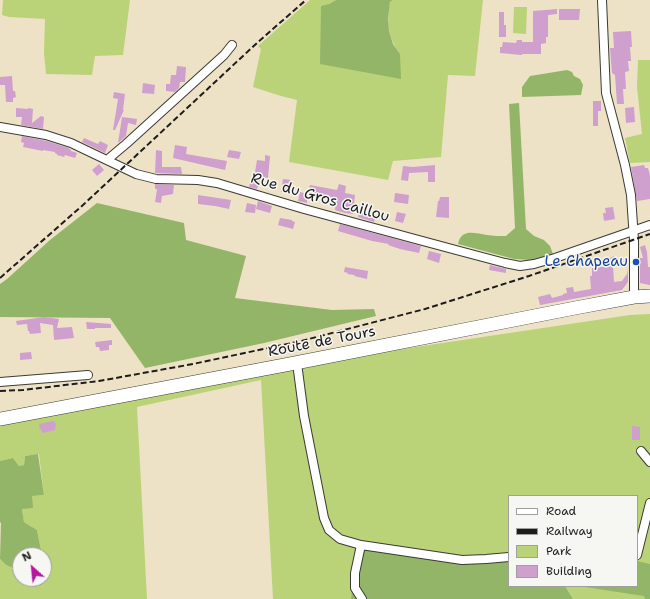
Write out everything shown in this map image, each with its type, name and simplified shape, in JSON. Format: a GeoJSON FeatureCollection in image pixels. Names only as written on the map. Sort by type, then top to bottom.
{"type":"FeatureCollection","features":[{"type":"Feature","properties":{"kind":"main road","name":"Route de Tours"},"geometry":{"type":"LineString","coordinates":[[0,419],[634,297],[650,296]]}},
{"type":"Feature","properties":{"kind":"street"},"geometry":{"type":"LineString","coordinates":[[602,0],[606,93],[625,165],[631,195],[634,231],[634,297]]}},
{"type":"Feature","properties":{"kind":"street"},"geometry":{"type":"LineString","coordinates":[[108,160],[224,55],[232,45]]}},
{"type":"Feature","properties":{"kind":"street","name":"Rue du Gros Caillou"},"geometry":{"type":"LineString","coordinates":[[0,127],[46,136],[71,143],[136,174],[148,178],[166,180],[198,180],[217,183],[304,209],[505,264],[520,266],[534,264],[650,225]]}},
{"type":"Feature","properties":{"kind":"street"},"geometry":{"type":"LineString","coordinates":[[297,363],[304,416],[324,518],[329,530],[340,539],[361,545],[462,560],[508,557]]}},
{"type":"Feature","properties":{"kind":"street"},"geometry":{"type":"LineString","coordinates":[[0,382],[88,375]]}},
{"type":"Feature","properties":{"kind":"street"},"geometry":{"type":"LineString","coordinates":[[641,451],[650,462]]}},
{"type":"Feature","properties":{"kind":"street"},"geometry":{"type":"LineString","coordinates":[[638,551],[650,503]]}},
{"type":"Feature","properties":{"kind":"street"},"geometry":{"type":"LineString","coordinates":[[361,545],[355,573],[355,588],[362,599]]}},
{"type":"Feature","properties":{"kind":"green space"},"geometry":{"type":"Polygon","coordinates":[[[3,0],[130,0],[123,55],[95,56],[92,75],[46,74],[44,53],[45,19],[9,17],[2,15],[3,0]]]}},
{"type":"Feature","properties":{"kind":"green space"},"geometry":{"type":"Polygon","coordinates":[[[310,0],[336,0],[329,4],[400,54],[390,35],[388,23],[390,2],[393,0],[483,0],[475,76],[448,75],[441,157],[393,161],[388,180],[289,162],[297,100],[253,87],[261,49],[258,46],[310,0]]]}},
{"type":"Feature","properties":{"kind":"green space"},"geometry":{"type":"Polygon","coordinates":[[[336,0],[393,0],[390,2],[388,19],[389,31],[393,44],[400,54],[401,79],[320,64],[321,6],[336,0]]]}},
{"type":"Feature","properties":{"kind":"green space"},"geometry":{"type":"Polygon","coordinates":[[[514,7],[527,7],[526,34],[513,33],[514,7]]]}},
{"type":"Feature","properties":{"kind":"green space"},"geometry":{"type":"Polygon","coordinates":[[[638,60],[650,60],[650,162],[630,163],[625,138],[642,134],[637,87],[638,60]]]}},
{"type":"Feature","properties":{"kind":"green space"},"geometry":{"type":"Polygon","coordinates":[[[567,70],[572,72],[574,76],[580,79],[583,85],[581,95],[522,97],[522,87],[530,76],[567,70]]]}},
{"type":"Feature","properties":{"kind":"green space"},"geometry":{"type":"Polygon","coordinates":[[[519,103],[526,229],[534,236],[544,240],[550,246],[553,254],[530,260],[514,259],[458,244],[462,236],[465,234],[473,233],[492,236],[506,236],[515,228],[509,104],[519,103]]]}},
{"type":"Feature","properties":{"kind":"green space"},"geometry":{"type":"Polygon","coordinates":[[[97,203],[184,223],[186,240],[246,256],[235,298],[332,310],[374,309],[376,316],[264,343],[145,368],[110,318],[0,317],[0,284],[50,240],[97,203]]]}},
{"type":"Feature","properties":{"kind":"green space"},"geometry":{"type":"Polygon","coordinates":[[[650,314],[650,599],[573,599],[566,587],[638,587],[638,495],[508,495],[508,561],[466,564],[355,545],[351,599],[273,599],[261,380],[137,407],[147,599],[0,599],[0,559],[6,565],[12,568],[12,587],[52,587],[52,547],[40,547],[37,530],[24,522],[22,509],[32,496],[44,495],[39,454],[25,456],[24,465],[19,466],[13,458],[0,461],[0,424],[389,351],[630,315],[650,314]]]}},
{"type":"Feature","properties":{"kind":"green space"},"geometry":{"type":"Polygon","coordinates":[[[38,454],[44,495],[32,496],[33,508],[22,509],[24,522],[37,530],[40,547],[12,547],[12,568],[6,565],[0,559],[0,461],[13,458],[19,466],[24,465],[25,456],[38,454]]]}},
{"type":"Feature","properties":{"kind":"green space"},"geometry":{"type":"Polygon","coordinates":[[[355,545],[466,564],[508,561],[508,587],[566,587],[573,599],[351,599],[355,545]]]}},
{"type":"Feature","properties":{"kind":"green space"},"geometry":{"type":"Polygon","coordinates":[[[638,561],[650,564],[650,599],[645,599],[644,596],[585,587],[638,587],[638,561]]]}},
{"type":"Feature","properties":{"kind":"building"},"geometry":{"type":"Polygon","coordinates":[[[557,9],[557,14],[548,15],[548,37],[546,37],[546,43],[541,44],[541,54],[521,55],[500,53],[500,47],[502,47],[503,42],[516,43],[517,40],[522,40],[522,42],[533,42],[533,11],[557,9]]]}},
{"type":"Feature","properties":{"kind":"building"},"geometry":{"type":"Polygon","coordinates":[[[559,9],[580,9],[579,20],[559,20],[559,9]]]}},
{"type":"Feature","properties":{"kind":"building"},"geometry":{"type":"Polygon","coordinates":[[[499,12],[504,12],[506,37],[499,37],[499,12]]]}},
{"type":"Feature","properties":{"kind":"building"},"geometry":{"type":"Polygon","coordinates":[[[631,31],[631,61],[628,61],[629,71],[625,72],[626,89],[623,89],[624,104],[617,104],[615,75],[612,73],[610,48],[614,48],[613,32],[631,31]]]}},
{"type":"Feature","properties":{"kind":"building"},"geometry":{"type":"Polygon","coordinates":[[[177,66],[186,67],[185,82],[180,82],[179,88],[175,92],[166,91],[166,84],[170,84],[171,75],[176,75],[177,66]]]}},
{"type":"Feature","properties":{"kind":"building"},"geometry":{"type":"Polygon","coordinates":[[[12,76],[13,91],[15,91],[16,97],[13,98],[13,102],[6,102],[5,85],[0,85],[0,77],[12,76]]]}},
{"type":"Feature","properties":{"kind":"building"},"geometry":{"type":"Polygon","coordinates":[[[143,83],[155,85],[154,94],[142,93],[143,83]]]}},
{"type":"Feature","properties":{"kind":"building"},"geometry":{"type":"Polygon","coordinates":[[[114,92],[125,94],[124,110],[115,130],[113,130],[118,99],[113,98],[114,92]]]}},
{"type":"Feature","properties":{"kind":"building"},"geometry":{"type":"Polygon","coordinates":[[[593,101],[601,101],[601,111],[598,111],[598,126],[593,126],[593,101]]]}},
{"type":"Feature","properties":{"kind":"building"},"geometry":{"type":"Polygon","coordinates":[[[634,107],[635,122],[626,123],[625,108],[634,107]]]}},
{"type":"Feature","properties":{"kind":"building"},"geometry":{"type":"Polygon","coordinates":[[[16,108],[33,109],[32,123],[41,116],[44,117],[43,129],[21,125],[22,117],[16,117],[16,108]]]}},
{"type":"Feature","properties":{"kind":"building"},"geometry":{"type":"Polygon","coordinates":[[[122,117],[137,119],[136,125],[128,123],[126,136],[118,143],[122,117]]]}},
{"type":"Feature","properties":{"kind":"building"},"geometry":{"type":"Polygon","coordinates":[[[22,136],[47,141],[69,148],[71,151],[77,153],[75,158],[65,155],[64,157],[57,155],[55,152],[23,147],[24,143],[21,142],[22,136]]]}},
{"type":"Feature","properties":{"kind":"building"},"geometry":{"type":"Polygon","coordinates":[[[84,138],[98,144],[100,141],[108,145],[105,153],[82,142],[84,138]]]}},
{"type":"Feature","properties":{"kind":"building"},"geometry":{"type":"Polygon","coordinates":[[[175,145],[187,147],[186,154],[227,161],[225,170],[173,158],[175,145]]]}},
{"type":"Feature","properties":{"kind":"building"},"geometry":{"type":"Polygon","coordinates":[[[156,150],[162,151],[162,167],[181,167],[182,174],[155,173],[156,150]]]}},
{"type":"Feature","properties":{"kind":"building"},"geometry":{"type":"Polygon","coordinates":[[[229,150],[241,152],[239,159],[227,157],[229,150]]]}},
{"type":"Feature","properties":{"kind":"building"},"geometry":{"type":"Polygon","coordinates":[[[265,155],[270,156],[268,178],[261,177],[257,189],[249,187],[252,177],[254,178],[257,160],[265,161],[265,155]]]}},
{"type":"Feature","properties":{"kind":"building"},"geometry":{"type":"Polygon","coordinates":[[[99,164],[104,170],[97,176],[92,170],[99,164]]]}},
{"type":"Feature","properties":{"kind":"building"},"geometry":{"type":"Polygon","coordinates":[[[435,165],[435,182],[428,182],[428,172],[409,173],[408,181],[401,180],[403,166],[413,167],[435,165]]]}},
{"type":"Feature","properties":{"kind":"building"},"geometry":{"type":"Polygon","coordinates":[[[644,165],[645,168],[648,168],[650,176],[650,199],[637,201],[631,167],[644,165]]]}},
{"type":"Feature","properties":{"kind":"building"},"geometry":{"type":"Polygon","coordinates":[[[283,179],[291,180],[289,192],[281,192],[283,179]]]}},
{"type":"Feature","properties":{"kind":"building"},"geometry":{"type":"Polygon","coordinates":[[[155,184],[174,185],[173,194],[162,196],[161,203],[155,202],[157,189],[155,189],[155,184]]]}},
{"type":"Feature","properties":{"kind":"building"},"geometry":{"type":"Polygon","coordinates":[[[339,184],[346,186],[345,193],[355,195],[353,214],[335,210],[336,198],[308,193],[310,185],[337,190],[339,184]]]}},
{"type":"Feature","properties":{"kind":"building"},"geometry":{"type":"Polygon","coordinates":[[[300,192],[311,195],[311,200],[307,200],[307,203],[298,201],[300,192]]]}},
{"type":"Feature","properties":{"kind":"building"},"geometry":{"type":"Polygon","coordinates":[[[395,193],[409,195],[408,204],[394,202],[395,193]]]}},
{"type":"Feature","properties":{"kind":"building"},"geometry":{"type":"Polygon","coordinates":[[[198,195],[231,200],[229,209],[198,204],[198,195]]]}},
{"type":"Feature","properties":{"kind":"building"},"geometry":{"type":"Polygon","coordinates":[[[440,197],[449,197],[449,218],[436,217],[440,197]]]}},
{"type":"Feature","properties":{"kind":"building"},"geometry":{"type":"Polygon","coordinates":[[[258,201],[272,206],[270,213],[256,209],[258,201]]]}},
{"type":"Feature","properties":{"kind":"building"},"geometry":{"type":"Polygon","coordinates":[[[247,203],[256,205],[255,213],[245,212],[247,203]]]}},
{"type":"Feature","properties":{"kind":"building"},"geometry":{"type":"Polygon","coordinates":[[[613,207],[615,219],[604,221],[603,213],[606,213],[605,208],[613,207]]]}},
{"type":"Feature","properties":{"kind":"building"},"geometry":{"type":"Polygon","coordinates":[[[359,212],[376,216],[374,222],[358,217],[359,212]]]}},
{"type":"Feature","properties":{"kind":"building"},"geometry":{"type":"Polygon","coordinates":[[[397,212],[406,214],[403,223],[395,221],[397,212]]]}},
{"type":"Feature","properties":{"kind":"building"},"geometry":{"type":"Polygon","coordinates":[[[280,218],[295,222],[293,229],[278,225],[280,218]]]}},
{"type":"Feature","properties":{"kind":"building"},"geometry":{"type":"Polygon","coordinates":[[[340,224],[421,246],[419,253],[338,231],[340,224]]]}},
{"type":"Feature","properties":{"kind":"building"},"geometry":{"type":"Polygon","coordinates":[[[645,245],[648,267],[650,267],[650,285],[640,283],[640,258],[643,258],[640,247],[645,245]]]}},
{"type":"Feature","properties":{"kind":"building"},"geometry":{"type":"Polygon","coordinates":[[[429,251],[441,254],[439,263],[427,259],[429,251]]]}},
{"type":"Feature","properties":{"kind":"building"},"geometry":{"type":"Polygon","coordinates":[[[614,256],[614,282],[622,281],[627,274],[628,268],[628,282],[622,290],[540,305],[538,297],[550,294],[552,298],[563,295],[567,293],[566,288],[573,287],[574,292],[591,289],[590,276],[592,276],[592,268],[608,266],[608,259],[614,256]]]}},
{"type":"Feature","properties":{"kind":"building"},"geometry":{"type":"Polygon","coordinates":[[[490,265],[506,269],[506,273],[489,270],[490,265]]]}},
{"type":"Feature","properties":{"kind":"building"},"geometry":{"type":"Polygon","coordinates":[[[345,267],[368,271],[367,279],[347,274],[348,273],[344,272],[345,267]]]}},
{"type":"Feature","properties":{"kind":"building"},"geometry":{"type":"Polygon","coordinates":[[[44,317],[59,319],[57,328],[72,327],[74,338],[54,340],[53,325],[40,323],[41,333],[30,334],[27,324],[17,325],[16,321],[44,317]]]}},
{"type":"Feature","properties":{"kind":"building"},"geometry":{"type":"Polygon","coordinates":[[[86,322],[111,324],[111,328],[87,329],[86,322]]]}},
{"type":"Feature","properties":{"kind":"building"},"geometry":{"type":"Polygon","coordinates":[[[112,340],[112,345],[109,345],[109,350],[100,351],[99,347],[96,347],[95,342],[112,340]]]}},
{"type":"Feature","properties":{"kind":"building"},"geometry":{"type":"Polygon","coordinates":[[[31,352],[32,359],[20,360],[20,353],[31,352]]]}},
{"type":"Feature","properties":{"kind":"building"},"geometry":{"type":"Polygon","coordinates":[[[54,421],[56,424],[55,430],[42,433],[39,424],[54,421]]]}},
{"type":"Feature","properties":{"kind":"building"},"geometry":{"type":"Polygon","coordinates":[[[632,426],[640,427],[640,440],[632,440],[632,426]]]}},
{"type":"Feature","properties":{"kind":"railway"},"geometry":{"type":"LineString","coordinates":[[0,278],[83,205],[258,42],[306,0]]}},
{"type":"Feature","properties":{"kind":"railway"},"geometry":{"type":"LineString","coordinates":[[0,391],[23,390],[99,381],[193,364],[301,341],[425,309],[529,276],[650,234]]}},
{"type":"Feature","properties":{"kind":"place","name":"Le Chapeau"},"geometry":{"type":"Point","coordinates":[636,262]}}]}
